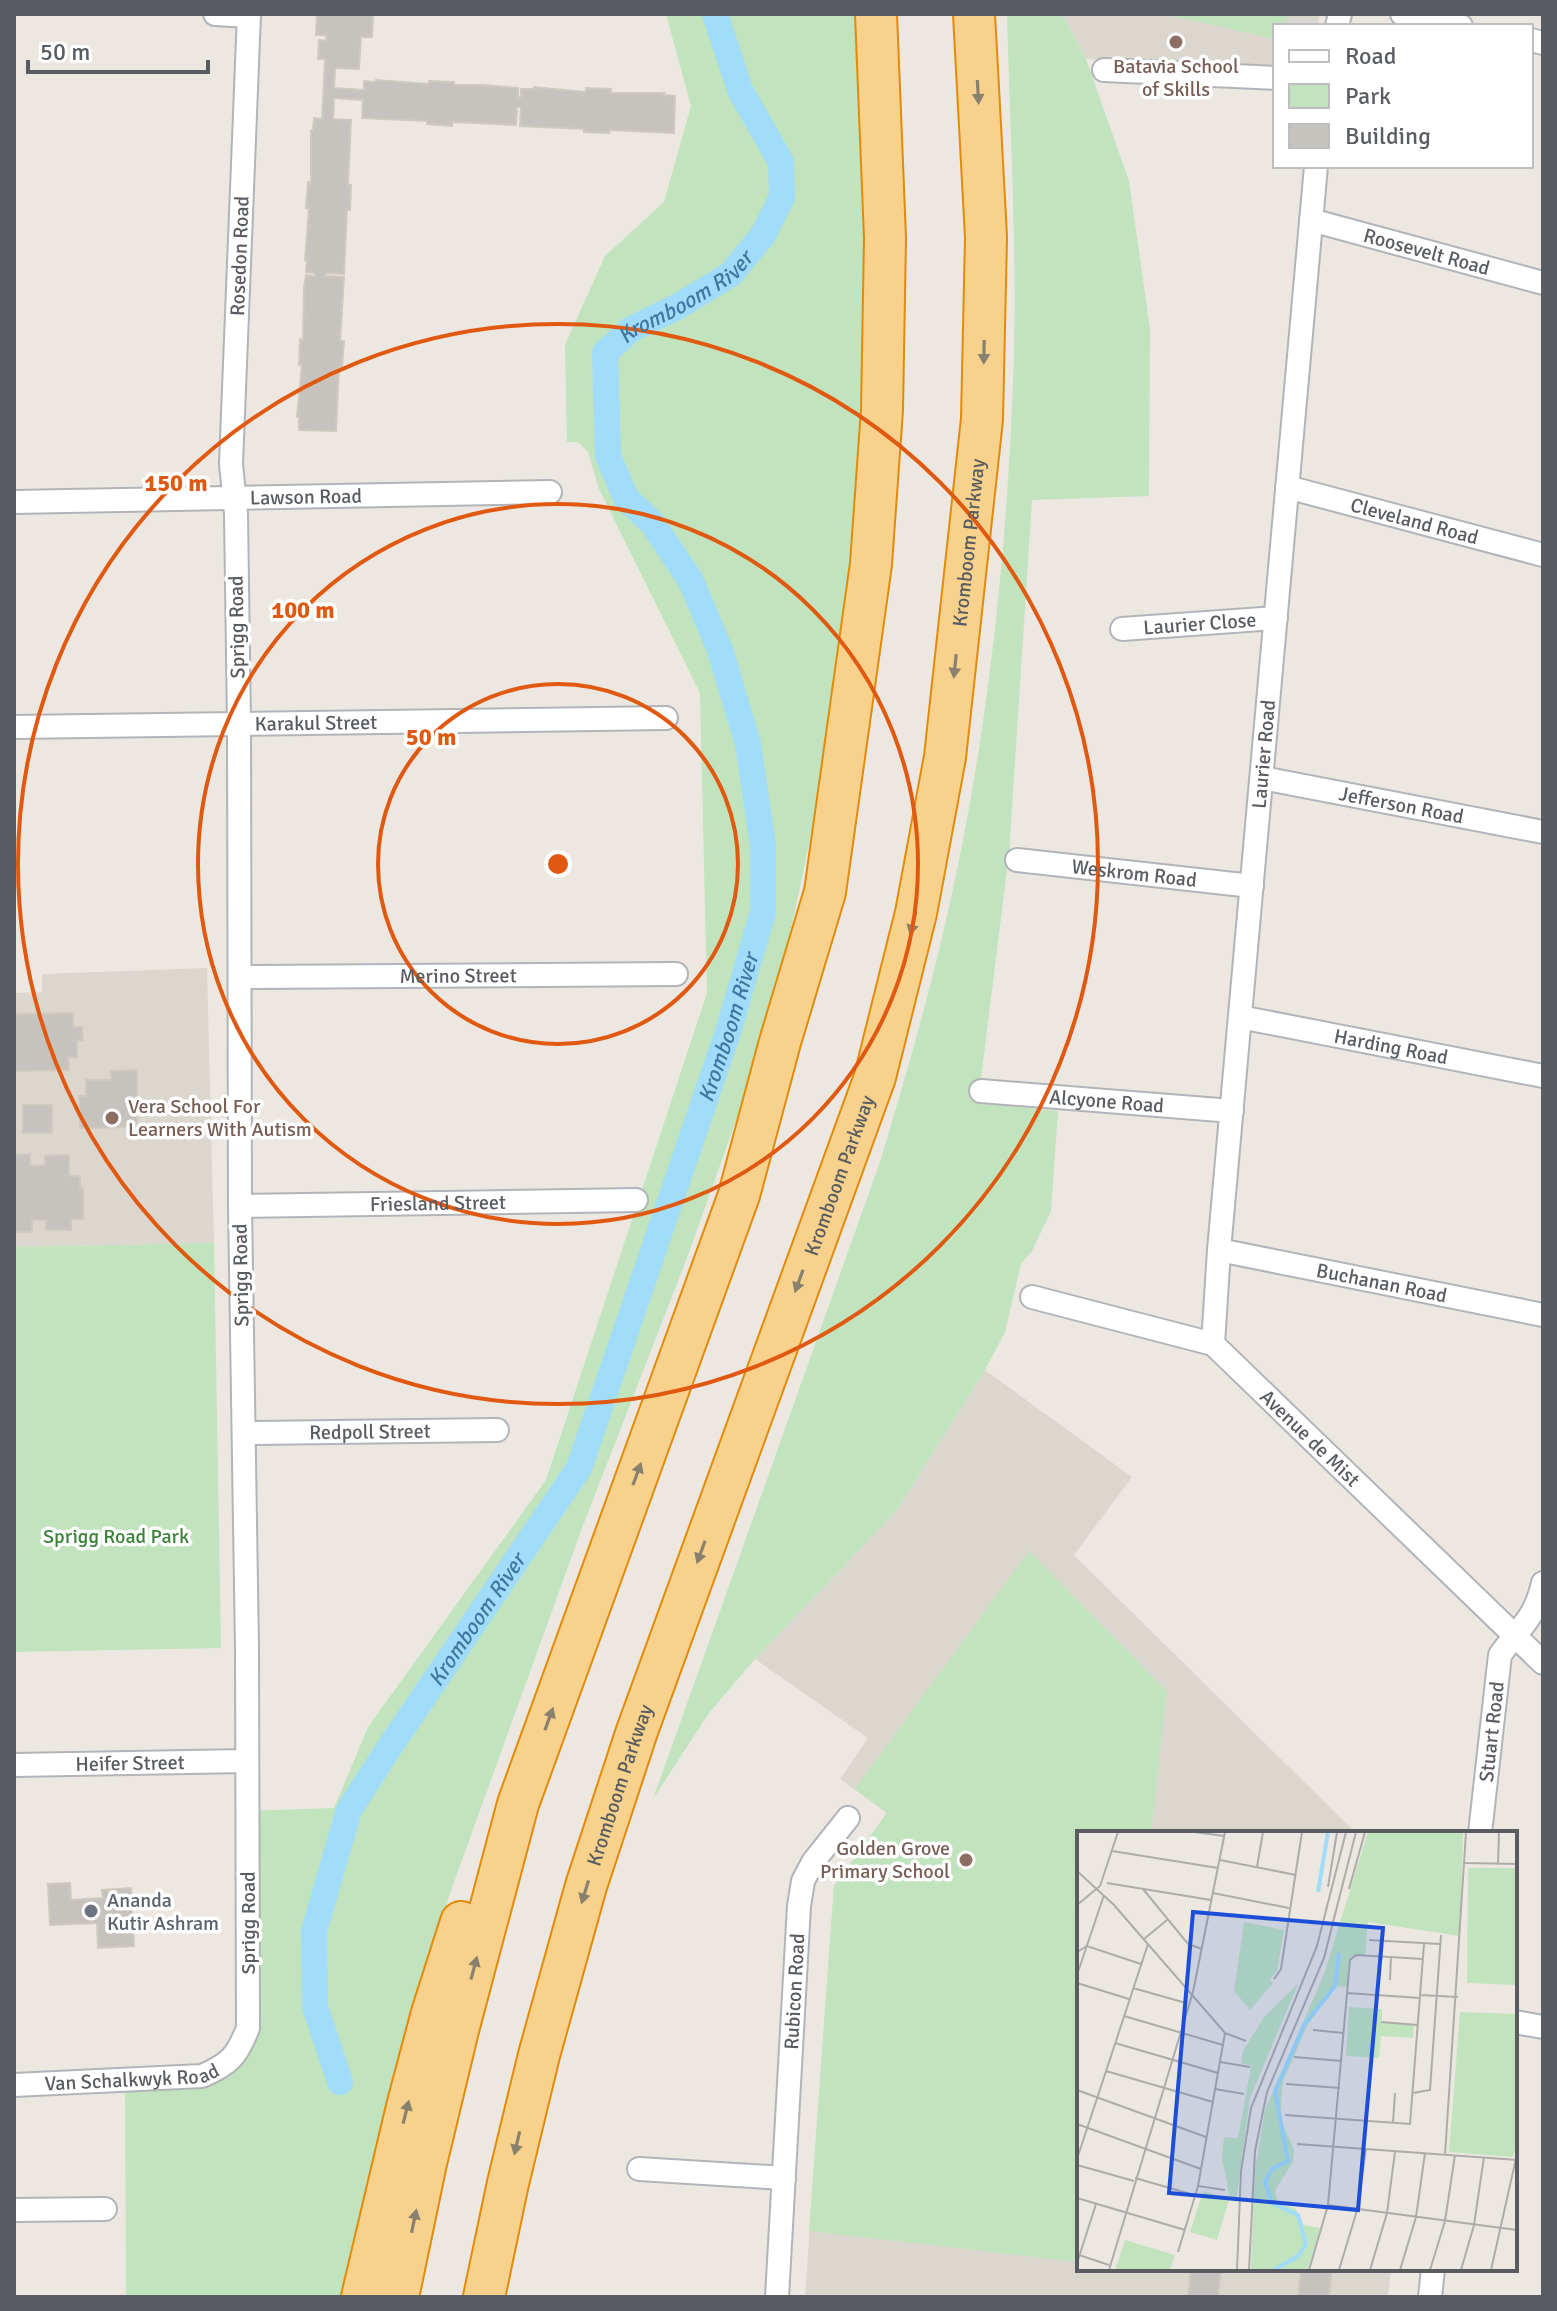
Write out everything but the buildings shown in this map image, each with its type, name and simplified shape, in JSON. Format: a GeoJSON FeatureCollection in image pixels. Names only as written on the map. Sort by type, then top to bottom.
{"type":"FeatureCollection","features":[{"type":"Feature","properties":{"kind":"highway"},"geometry":{"type":"LineString","coordinates":[[398,2297],[426,2163],[518,1804],[739,1195],[825,892],[871,564],[882,410],[885,238],[876,14]]}},
{"type":"Feature","properties":{"kind":"highway","name":"Kromboom Parkway"},"geometry":{"type":"LineString","coordinates":[[484,2297],[508,2183],[554,1997],[608,1818],[647,1701],[875,1077],[916,913],[945,757],[982,419],[986,237],[974,14]]}},
{"type":"Feature","properties":{"kind":"highway"},"geometry":{"type":"LineString","coordinates":[[362,2297],[407,2107],[445,1969],[481,1863],[518,1804]]}},
{"type":"Feature","properties":{"kind":"highway"},"geometry":{"type":"LineString","coordinates":[[508,2183],[509,2297]]}},
{"type":"Feature","properties":{"kind":"street"},"geometry":{"type":"LineString","coordinates":[[215,14],[249,15]]}},
{"type":"Feature","properties":{"kind":"street"},"geometry":{"type":"LineString","coordinates":[[1402,14],[1451,24]]}},
{"type":"Feature","properties":{"kind":"street","name":"Rosedon Road"},"geometry":{"type":"LineString","coordinates":[[234,498],[231,464],[249,15]]}},
{"type":"Feature","properties":{"kind":"street"},"geometry":{"type":"LineString","coordinates":[[1104,70],[1273,78]]}},
{"type":"Feature","properties":{"kind":"street","name":"Laurier Road"},"geometry":{"type":"LineString","coordinates":[[1213,1344],[1316,168]]}},
{"type":"Feature","properties":{"kind":"street","name":"Roosevelt Road"},"geometry":{"type":"LineString","coordinates":[[1311,220],[1543,283]]}},
{"type":"Feature","properties":{"kind":"street","name":"Cleveland Road"},"geometry":{"type":"LineString","coordinates":[[1287,487],[1543,555]]}},
{"type":"Feature","properties":{"kind":"street","name":"Lawson Road"},"geometry":{"type":"LineString","coordinates":[[14,502],[550,492]]}},
{"type":"Feature","properties":{"kind":"street","name":"Sprigg Road"},"geometry":{"type":"LineString","coordinates":[[234,498],[239,724],[240,1206],[247,1761],[248,2028],[240,2050]]}},
{"type":"Feature","properties":{"kind":"street","name":"Laurier Close"},"geometry":{"type":"LineString","coordinates":[[1122,629],[1276,618]]}},
{"type":"Feature","properties":{"kind":"street","name":"Karakul Street"},"geometry":{"type":"LineString","coordinates":[[14,727],[666,718]]}},
{"type":"Feature","properties":{"kind":"street","name":"Jefferson Road"},"geometry":{"type":"LineString","coordinates":[[1262,778],[1543,832]]}},
{"type":"Feature","properties":{"kind":"street","name":"Weskrom Road"},"geometry":{"type":"LineString","coordinates":[[1017,860],[1252,886]]}},
{"type":"Feature","properties":{"kind":"street","name":"Merino Street"},"geometry":{"type":"LineString","coordinates":[[240,977],[676,974]]}},
{"type":"Feature","properties":{"kind":"street","name":"Harding Road"},"geometry":{"type":"LineString","coordinates":[[1240,1017],[1543,1076]]}},
{"type":"Feature","properties":{"kind":"street","name":"Alcyone Road"},"geometry":{"type":"LineString","coordinates":[[981,1091],[1232,1111]]}},
{"type":"Feature","properties":{"kind":"street","name":"Friesland Street"},"geometry":{"type":"LineString","coordinates":[[240,1206],[636,1200]]}},
{"type":"Feature","properties":{"kind":"street","name":"Buchanan Road"},"geometry":{"type":"LineString","coordinates":[[1219,1250],[1543,1315]]}},
{"type":"Feature","properties":{"kind":"street","name":"Avenue de Mist"},"geometry":{"type":"LineString","coordinates":[[1032,1297],[1213,1344],[1543,1663]]}},
{"type":"Feature","properties":{"kind":"street","name":"Redpoll Street"},"geometry":{"type":"LineString","coordinates":[[244,1433],[497,1430]]}},
{"type":"Feature","properties":{"kind":"street","name":"Stuart Road"},"geometry":{"type":"LineString","coordinates":[[1480,1831],[1500,1655],[1527,1623],[1539,1603],[1543,1583]]}},
{"type":"Feature","properties":{"kind":"street","name":"Heifer Street"},"geometry":{"type":"LineString","coordinates":[[14,1765],[247,1761]]}},
{"type":"Feature","properties":{"kind":"street","name":"Rubicon Road"},"geometry":{"type":"LineString","coordinates":[[777,2297],[799,1906],[803,1881],[813,1862],[848,1818]]}},
{"type":"Feature","properties":{"kind":"street"},"geometry":{"type":"LineString","coordinates":[[1517,2022],[1543,2027]]}},
{"type":"Feature","properties":{"kind":"street","name":"Van Schalkwyk Road"},"geometry":{"type":"LineString","coordinates":[[14,2085],[202,2076],[224,2066],[240,2050]]}},
{"type":"Feature","properties":{"kind":"street"},"geometry":{"type":"LineString","coordinates":[[639,2169],[784,2178]]}},
{"type":"Feature","properties":{"kind":"street"},"geometry":{"type":"LineString","coordinates":[[14,2210],[105,2209]]}},
{"type":"Feature","properties":{"kind":"street"},"geometry":{"type":"LineString","coordinates":[[1430,2297],[1433,2271]]}},
{"type":"Feature","properties":{"kind":"shaded area","name":"Batavia School of Skills"},"geometry":{"type":"Polygon","coordinates":[[[1062,14],[1320,14],[1318,24],[1273,24],[1273,67],[1086,59],[1062,14]]]}},
{"type":"Feature","properties":{"kind":"shaded area","name":"Vera School For Learners With Autism"},"geometry":{"type":"Polygon","coordinates":[[[207,968],[214,1243],[14,1247],[14,993],[42,992],[42,974],[207,968]]]}},
{"type":"Feature","properties":{"kind":"shaded area","name":"Golden Grove Primary School"},"geometry":{"type":"Polygon","coordinates":[[[985,1370],[1132,1477],[1074,1555],[1354,1831],[1077,1831],[1077,2271],[1391,2271],[1388,2297],[805,2297],[834,1886],[887,1813],[840,1779],[868,1738],[755,1659],[897,1510],[985,1370]]]}},
{"type":"Feature","properties":{"kind":"green space"},"geometry":{"type":"Polygon","coordinates":[[[666,14],[858,14],[867,253],[859,503],[829,751],[793,919],[772,1007],[745,1095],[687,1258],[582,1528],[449,1896],[373,2184],[348,2297],[126,2297],[125,2080],[202,2075],[240,2050],[248,1811],[334,1808],[368,1727],[546,1480],[707,993],[700,693],[599,489],[588,452],[578,442],[567,442],[565,345],[605,256],[664,202],[691,106],[666,14]]]}},
{"type":"Feature","properties":{"kind":"green space"},"geometry":{"type":"Polygon","coordinates":[[[1007,14],[1062,14],[1086,59],[1129,181],[1150,329],[1149,496],[1032,500],[1009,854],[978,1103],[1058,1111],[1051,1211],[1032,1251],[1021,1264],[1005,1332],[985,1370],[897,1510],[755,1659],[709,1713],[653,1799],[880,1162],[930,987],[959,862],[992,658],[1010,452],[1015,291],[1007,14]]]}},
{"type":"Feature","properties":{"kind":"green space"},"geometry":{"type":"Polygon","coordinates":[[[1163,14],[1287,14],[1285,24],[1273,24],[1273,39],[1163,14]]]}},
{"type":"Feature","properties":{"kind":"green space","name":"Sprigg Road Park"},"geometry":{"type":"Polygon","coordinates":[[[214,1243],[221,1648],[14,1652],[14,1247],[214,1243]]]}},
{"type":"Feature","properties":{"kind":"green space","name":"Golden Grove Primary School"},"geometry":{"type":"Polygon","coordinates":[[[1029,1551],[1167,1691],[1151,1831],[1077,1831],[1077,2262],[809,2231],[834,1886],[887,1813],[855,1789],[1029,1551]]]}},
{"type":"Feature","properties":{"kind":"waterway","name":"Kromboom River"},"geometry":{"type":"LineString","coordinates":[[340,2082],[315,2007],[314,1931],[349,1810],[579,1468],[728,1032],[763,912],[763,846],[748,744],[720,650],[691,581],[653,524],[626,498],[608,456],[605,353],[630,330],[677,307],[731,274],[763,235],[782,197],[781,162],[740,90],[715,14]]}},
{"type":"Feature","properties":{"kind":"place","name":"Batavia School of Skills"},"geometry":{"type":"Point","coordinates":[1176,42]}},
{"type":"Feature","properties":{"kind":"place","name":"Vera School For Learners With Autism"},"geometry":{"type":"Point","coordinates":[112,1118]}},
{"type":"Feature","properties":{"kind":"place","name":"Golden Grove Primary School"},"geometry":{"type":"Point","coordinates":[966,1860]}},
{"type":"Feature","properties":{"kind":"place","name":"Ananda Kutir Ashram"},"geometry":{"type":"Point","coordinates":[91,1911]}}]}
